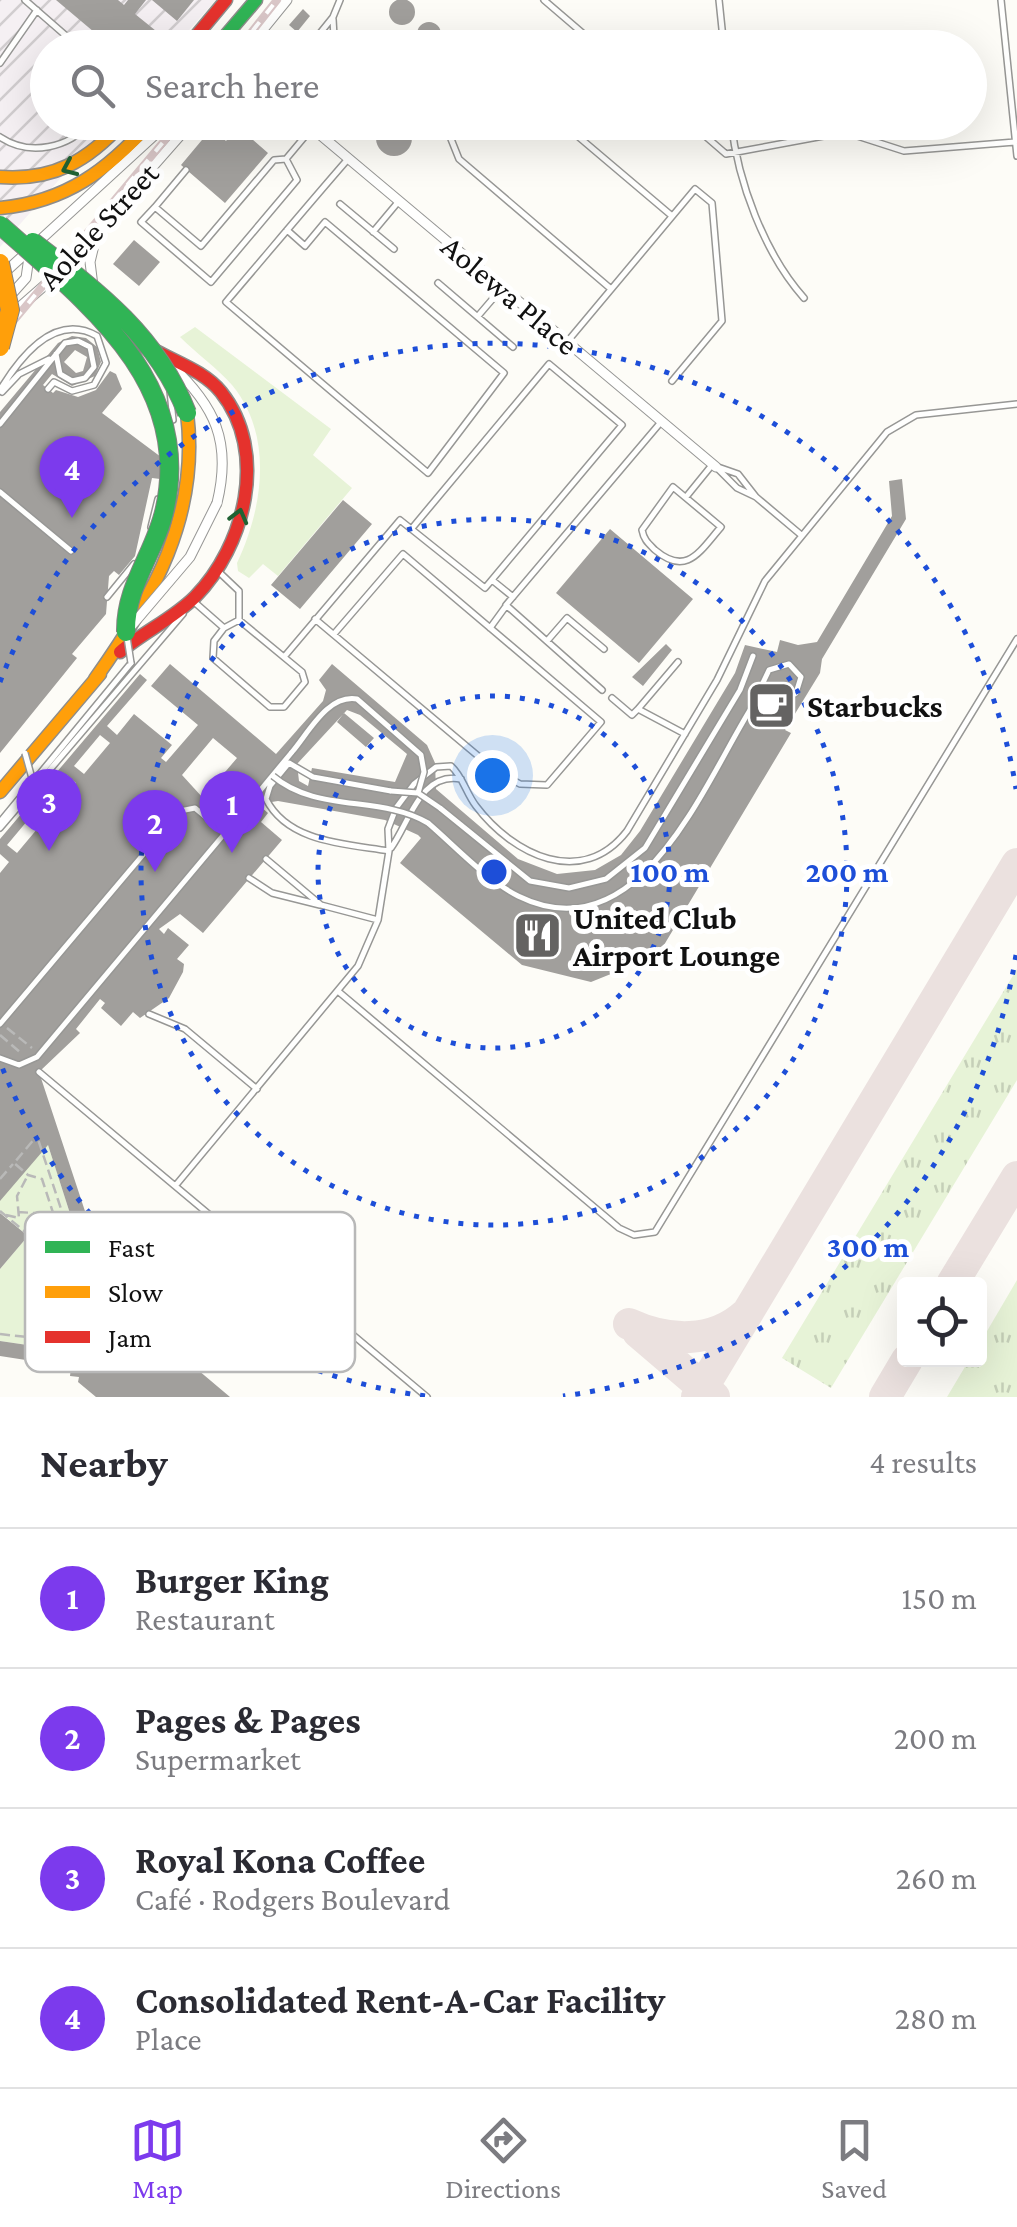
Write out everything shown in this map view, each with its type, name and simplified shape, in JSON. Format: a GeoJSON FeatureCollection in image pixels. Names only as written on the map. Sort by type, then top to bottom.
{"type":"FeatureCollection","features":[{"type":"Feature","properties":{"kind":"main road"},"geometry":{"type":"LineString","coordinates":[[201,30],[226,0]]}},
{"type":"Feature","properties":{"kind":"main road"},"geometry":{"type":"LineString","coordinates":[[230,30],[256,0]]}},
{"type":"Feature","properties":{"kind":"main road"},"geometry":{"type":"LineString","coordinates":[[0,178],[41,178],[75,168],[108,140]]}},
{"type":"Feature","properties":{"kind":"main road"},"geometry":{"type":"LineString","coordinates":[[0,208],[35,206],[85,186],[110,168],[135,140]]}},
{"type":"Feature","properties":{"kind":"main road"},"geometry":{"type":"LineString","coordinates":[[0,221],[160,354],[186,363],[213,384],[230,405],[243,434],[247,466],[242,509],[216,570],[192,600],[146,628],[95,679]]}},
{"type":"Feature","properties":{"kind":"main road"},"geometry":{"type":"LineString","coordinates":[[0,221],[132,322],[156,348],[180,389],[192,452],[190,486],[172,544],[120,646],[0,792]]}},
{"type":"Feature","properties":{"kind":"main road"},"geometry":{"type":"LineString","coordinates":[[0,221],[120,336],[147,374],[166,419],[171,464],[167,504],[126,600],[126,632]]}},
{"type":"Feature","properties":{"kind":"main road"},"geometry":{"type":"LineString","coordinates":[[0,263],[10,310],[0,347]]}},
{"type":"Feature","properties":{"kind":"main road"},"geometry":{"type":"LineString","coordinates":[[0,783],[25,753]]}},
{"type":"Feature","properties":{"kind":"street"},"geometry":{"type":"LineString","coordinates":[[263,30],[287,0]]}},
{"type":"Feature","properties":{"kind":"street","name":"Aolele Street"},"geometry":{"type":"LineString","coordinates":[[0,277],[151,140]]}},
{"type":"Feature","properties":{"kind":"street","name":"Aolele Street"},"geometry":{"type":"LineString","coordinates":[[0,326],[61,271],[176,140]]}},
{"type":"Feature","properties":{"kind":"street","name":"Aolewa Place"},"geometry":{"type":"LineString","coordinates":[[326,140],[714,466]]}},
{"type":"Feature","properties":{"kind":"street"},"geometry":{"type":"LineString","coordinates":[[98,230],[90,262],[94,288],[104,307]]}},
{"type":"Feature","properties":{"kind":"street"},"geometry":{"type":"LineString","coordinates":[[0,307],[26,278],[30,247]]}},
{"type":"Feature","properties":{"kind":"street"},"geometry":{"type":"LineString","coordinates":[[25,753],[190,557],[217,503],[224,455],[216,417],[196,388],[160,354]]}},
{"type":"Feature","properties":{"kind":"lane"},"geometry":{"type":"LineString","coordinates":[[24,0],[60,30]]}},
{"type":"Feature","properties":{"kind":"lane"},"geometry":{"type":"LineString","coordinates":[[323,30],[340,0]]}},
{"type":"Feature","properties":{"kind":"lane"},"geometry":{"type":"LineString","coordinates":[[544,0],[579,30]]}},
{"type":"Feature","properties":{"kind":"lane"},"geometry":{"type":"LineString","coordinates":[[719,0],[722,30]]}},
{"type":"Feature","properties":{"kind":"lane"},"geometry":{"type":"LineString","coordinates":[[1000,0],[1017,156]]}},
{"type":"Feature","properties":{"kind":"lane"},"geometry":{"type":"LineString","coordinates":[[0,62],[37,10]]}},
{"type":"Feature","properties":{"kind":"lane"},"geometry":{"type":"LineString","coordinates":[[333,17],[334,30]]}},
{"type":"Feature","properties":{"kind":"lane"},"geometry":{"type":"LineString","coordinates":[[0,138],[36,148],[74,140]]}},
{"type":"Feature","properties":{"kind":"lane"},"geometry":{"type":"LineString","coordinates":[[286,159],[298,140]]}},
{"type":"Feature","properties":{"kind":"lane"},"geometry":{"type":"LineString","coordinates":[[451,140],[459,159],[611,289]]}},
{"type":"Feature","properties":{"kind":"lane"},"geometry":{"type":"LineString","coordinates":[[582,140],[672,216]]}},
{"type":"Feature","properties":{"kind":"lane"},"geometry":{"type":"LineString","coordinates":[[710,140],[726,154],[801,140]]}},
{"type":"Feature","properties":{"kind":"lane"},"geometry":{"type":"LineString","coordinates":[[733,140],[734,152],[790,282],[804,298]]}},
{"type":"Feature","properties":{"kind":"lane"},"geometry":{"type":"LineString","coordinates":[[870,140],[904,151],[1016,142]]}},
{"type":"Feature","properties":{"kind":"lane"},"geometry":{"type":"LineString","coordinates":[[186,170],[142,222],[212,282],[298,180],[286,159]]}},
{"type":"Feature","properties":{"kind":"lane"},"geometry":{"type":"LineString","coordinates":[[155,207],[201,246],[274,160],[286,159]]}},
{"type":"Feature","properties":{"kind":"lane"},"geometry":{"type":"LineString","coordinates":[[287,230],[305,246],[325,222],[504,373],[428,474],[226,302],[287,230],[348,159]]}},
{"type":"Feature","properties":{"kind":"lane"},"geometry":{"type":"LineString","coordinates":[[567,342],[695,189],[712,203],[722,321],[672,381]]}},
{"type":"Feature","properties":{"kind":"lane"},"geometry":{"type":"LineString","coordinates":[[373,232],[399,202]]}},
{"type":"Feature","properties":{"kind":"lane"},"geometry":{"type":"LineString","coordinates":[[340,204],[394,249]]}},
{"type":"Feature","properties":{"kind":"lane"},"geometry":{"type":"LineString","coordinates":[[438,284],[513,347]]}},
{"type":"Feature","properties":{"kind":"lane"},"geometry":{"type":"LineString","coordinates":[[478,317],[502,288]]}},
{"type":"Feature","properties":{"kind":"lane"},"geometry":{"type":"LineString","coordinates":[[0,392],[48,335],[72,329],[98,336],[106,363],[94,385],[72,391],[54,382],[48,389]]}},
{"type":"Feature","properties":{"kind":"lane"},"geometry":{"type":"LineString","coordinates":[[0,424],[64,343],[85,343],[94,353],[94,367],[86,378],[72,381],[60,374],[56,354]]}},
{"type":"Feature","properties":{"kind":"lane"},"geometry":{"type":"LineString","coordinates":[[0,392],[20,374],[56,354]]}},
{"type":"Feature","properties":{"kind":"lane"},"geometry":{"type":"LineString","coordinates":[[107,596],[136,561],[148,536],[172,453],[174,408],[160,354]]}},
{"type":"Feature","properties":{"kind":"lane"},"geometry":{"type":"LineString","coordinates":[[284,657],[400,520],[485,588],[622,424],[549,364],[413,527]]}},
{"type":"Feature","properties":{"kind":"lane"},"geometry":{"type":"LineString","coordinates":[[176,1185],[339,992],[363,958],[378,920],[389,825],[414,784],[442,765],[456,771],[478,808],[528,852],[557,863],[585,862],[618,843],[722,671],[756,596],[800,534],[887,432],[904,418],[1017,404]]}},
{"type":"Feature","properties":{"kind":"lane"},"geometry":{"type":"LineString","coordinates":[[490,628],[506,604],[662,422]]}},
{"type":"Feature","properties":{"kind":"lane"},"geometry":{"type":"LineString","coordinates":[[714,466],[738,474],[756,497],[800,534]]}},
{"type":"Feature","properties":{"kind":"lane"},"geometry":{"type":"LineString","coordinates":[[714,466],[736,488],[756,497]]}},
{"type":"Feature","properties":{"kind":"lane"},"geometry":{"type":"LineString","coordinates":[[686,497],[714,466]]}},
{"type":"Feature","properties":{"kind":"lane"},"geometry":{"type":"LineString","coordinates":[[673,487],[686,497],[721,527],[694,558],[668,560],[644,540],[642,530],[673,487]]}},
{"type":"Feature","properties":{"kind":"lane"},"geometry":{"type":"LineString","coordinates":[[0,492],[71,552]]}},
{"type":"Feature","properties":{"kind":"lane"},"geometry":{"type":"LineString","coordinates":[[315,619],[496,771],[520,784],[547,785],[601,722],[403,554],[334,634]]}},
{"type":"Feature","properties":{"kind":"lane"},"geometry":{"type":"LineString","coordinates":[[216,570],[239,591],[238,620]]}},
{"type":"Feature","properties":{"kind":"lane"},"geometry":{"type":"LineString","coordinates":[[492,580],[513,597]]}},
{"type":"Feature","properties":{"kind":"lane"},"geometry":{"type":"LineString","coordinates":[[0,825],[192,600],[224,628]]}},
{"type":"Feature","properties":{"kind":"lane"},"geometry":{"type":"LineString","coordinates":[[506,604],[602,690]]}},
{"type":"Feature","properties":{"kind":"lane"},"geometry":{"type":"LineString","coordinates":[[547,641],[567,618],[604,650]]}},
{"type":"Feature","properties":{"kind":"lane"},"geometry":{"type":"LineString","coordinates":[[238,620],[302,672],[305,682],[284,707],[274,710],[212,658],[211,649],[224,628],[238,620]]}},
{"type":"Feature","properties":{"kind":"lane"},"geometry":{"type":"LineString","coordinates":[[0,825],[131,663],[126,632]]}},
{"type":"Feature","properties":{"kind":"lane"},"geometry":{"type":"LineString","coordinates":[[339,992],[619,1228],[634,1235],[655,1232],[1017,639]]}},
{"type":"Feature","properties":{"kind":"lane"},"geometry":{"type":"LineString","coordinates":[[389,850],[306,836],[268,803],[270,786],[290,763],[310,776],[418,793],[530,880],[569,888],[606,879],[645,848],[740,690],[753,656]]}},
{"type":"Feature","properties":{"kind":"lane"},"geometry":{"type":"LineString","coordinates":[[612,698],[632,715],[678,662]]}},
{"type":"Feature","properties":{"kind":"lane"},"geometry":{"type":"LineString","coordinates":[[273,776],[303,794],[404,812],[428,823],[517,895],[558,906],[610,898],[638,882],[658,861],[773,667],[789,664],[799,672],[801,683],[796,694],[766,697],[750,710]]}},
{"type":"Feature","properties":{"kind":"lane"},"geometry":{"type":"LineString","coordinates":[[0,1058],[19,1064],[37,1057],[331,706],[350,698],[365,704],[418,750],[424,765],[418,793]]}},
{"type":"Feature","properties":{"kind":"lane"},"geometry":{"type":"LineString","coordinates":[[638,709],[685,734]]}},
{"type":"Feature","properties":{"kind":"lane"},"geometry":{"type":"LineString","coordinates":[[25,753],[34,782]]}},
{"type":"Feature","properties":{"kind":"lane"},"geometry":{"type":"LineString","coordinates":[[389,850],[423,794],[445,778],[461,780]]}},
{"type":"Feature","properties":{"kind":"lane"},"geometry":{"type":"LineString","coordinates":[[0,1023],[180,811],[195,808],[225,834]]}},
{"type":"Feature","properties":{"kind":"lane"},"geometry":{"type":"LineString","coordinates":[[266,859],[320,905]]}},
{"type":"Feature","properties":{"kind":"lane"},"geometry":{"type":"LineString","coordinates":[[249,878],[272,893],[378,920]]}},
{"type":"Feature","properties":{"kind":"lane"},"geometry":{"type":"LineString","coordinates":[[149,1014],[185,1029],[257,1090]]}},
{"type":"Feature","properties":{"kind":"lane"},"geometry":{"type":"LineString","coordinates":[[39,1072],[208,1212]]}},
{"type":"Feature","properties":{"kind":"lane"},"geometry":{"type":"LineString","coordinates":[[355,1336],[427,1397]]}},
{"type":"Feature","properties":{"kind":"path"},"geometry":{"type":"LineString","coordinates":[[0,1023],[41,1055]]}},
{"type":"Feature","properties":{"kind":"path"},"geometry":{"type":"LineString","coordinates":[[0,1035],[22,1054]]}},
{"type":"Feature","properties":{"kind":"path"},"geometry":{"type":"LineString","coordinates":[[0,1179],[37,1136],[62,1212]]}},
{"type":"Feature","properties":{"kind":"path"},"geometry":{"type":"LineString","coordinates":[[14,1163],[28,1175],[42,1179],[53,1212]]}},
{"type":"Feature","properties":{"kind":"path"},"geometry":{"type":"LineString","coordinates":[[3,1214],[19,1218],[16,1196],[28,1175]]}},
{"type":"Feature","properties":{"kind":"path"},"geometry":{"type":"LineString","coordinates":[[18,1212],[30,1212]]}},
{"type":"Feature","properties":{"kind":"path"},"geometry":{"type":"LineString","coordinates":[[3,1214],[25,1232]]}},
{"type":"Feature","properties":{"kind":"path"},"geometry":{"type":"LineString","coordinates":[[0,1334],[24,1337]]}},
{"type":"Feature","properties":{"kind":"shaded area"},"geometry":{"type":"Polygon","coordinates":[[[0,0],[216,0],[189,30],[30,30],[30,140],[94,140],[0,247],[0,0]]]}},
{"type":"Feature","properties":{"kind":"green space"},"geometry":{"type":"Polygon","coordinates":[[[195,327],[331,429],[313,455],[352,488],[278,576],[263,564],[249,578],[238,571],[237,563],[258,496],[259,449],[245,405],[232,385],[180,337],[195,327]]]}},
{"type":"Feature","properties":{"kind":"green space"},"geometry":{"type":"Polygon","coordinates":[[[1017,969],[1017,1080],[831,1388],[782,1358],[1017,969]]]}},
{"type":"Feature","properties":{"kind":"green space"},"geometry":{"type":"Polygon","coordinates":[[[40,1120],[70,1212],[25,1212],[25,1233],[0,1212],[0,1174],[40,1120]]]}},
{"type":"Feature","properties":{"kind":"green space"},"geometry":{"type":"Polygon","coordinates":[[[25,1240],[25,1345],[0,1341],[0,1269],[25,1240]]]}},
{"type":"Feature","properties":{"kind":"green space"},"geometry":{"type":"Polygon","coordinates":[[[1017,1280],[1017,1397],[947,1397],[965,1367],[987,1367],[987,1331],[1017,1280]]]}},
{"type":"Feature","properties":{"kind":"building"},"geometry":{"type":"Polygon","coordinates":[[[402,-1],[411,3],[415,12],[411,21],[402,25],[393,21],[389,12],[393,3],[402,-1]]]}},
{"type":"Feature","properties":{"kind":"building"},"geometry":{"type":"Polygon","coordinates":[[[56,0],[118,0],[124,5],[128,0],[146,0],[135,14],[155,30],[92,30],[56,0]]]}},
{"type":"Feature","properties":{"kind":"building"},"geometry":{"type":"Polygon","coordinates":[[[152,0],[194,0],[177,21],[152,0]]]}},
{"type":"Feature","properties":{"kind":"building"},"geometry":{"type":"Polygon","coordinates":[[[303,9],[310,16],[299,30],[289,25],[303,9]]]}},
{"type":"Feature","properties":{"kind":"building"},"geometry":{"type":"Polygon","coordinates":[[[429,22],[440,30],[418,30],[429,22]]]}},
{"type":"Feature","properties":{"kind":"building"},"geometry":{"type":"Polygon","coordinates":[[[202,140],[253,140],[268,153],[225,203],[181,165],[202,140]]]}},
{"type":"Feature","properties":{"kind":"building"},"geometry":{"type":"Polygon","coordinates":[[[377,140],[411,140],[407,151],[394,156],[381,151],[377,140]]]}},
{"type":"Feature","properties":{"kind":"building"},"geometry":{"type":"Polygon","coordinates":[[[134,240],[160,262],[139,286],[113,264],[134,240]]]}},
{"type":"Feature","properties":{"kind":"building"},"geometry":{"type":"Polygon","coordinates":[[[72,336],[86,338],[97,347],[101,362],[95,376],[72,386],[52,374],[43,385],[53,393],[56,390],[78,397],[96,390],[110,371],[116,374],[122,389],[102,413],[165,460],[160,479],[152,478],[135,556],[119,575],[114,571],[109,576],[106,614],[72,654],[77,658],[0,753],[0,412],[58,343],[72,336]],[[75,350],[64,362],[76,373],[83,371],[87,357],[75,350]]]}},
{"type":"Feature","properties":{"kind":"building"},"geometry":{"type":"Polygon","coordinates":[[[902,479],[906,519],[822,659],[820,673],[785,730],[791,733],[658,955],[591,982],[522,965],[400,863],[421,838],[418,835],[385,820],[278,801],[265,803],[261,807],[268,813],[261,822],[282,840],[203,933],[180,914],[159,929],[164,934],[168,928],[189,945],[177,959],[184,964],[183,972],[169,998],[140,1018],[133,1012],[121,1026],[101,1008],[105,1003],[100,999],[76,1029],[80,1033],[39,1072],[85,1212],[70,1212],[48,1145],[0,1201],[0,873],[9,862],[0,854],[0,839],[140,674],[147,680],[107,726],[117,735],[134,714],[172,745],[161,758],[166,762],[198,725],[151,686],[170,664],[276,754],[323,701],[326,690],[319,680],[332,664],[427,745],[435,763],[436,789],[518,859],[557,874],[595,870],[621,855],[640,831],[735,673],[745,645],[777,652],[780,640],[798,645],[817,642],[892,516],[889,481],[902,479]],[[347,710],[297,764],[299,781],[308,786],[312,768],[395,782],[407,754],[360,715],[347,710]],[[100,735],[74,766],[84,774],[110,743],[100,735]],[[213,738],[182,775],[203,798],[237,758],[213,738]],[[67,775],[41,805],[50,814],[76,783],[67,775]],[[33,814],[7,845],[17,853],[43,822],[33,814]]]}},
{"type":"Feature","properties":{"kind":"building"},"geometry":{"type":"Polygon","coordinates":[[[343,500],[372,524],[300,609],[271,585],[343,500]]]}},
{"type":"Feature","properties":{"kind":"building"},"geometry":{"type":"Polygon","coordinates":[[[610,529],[693,599],[639,663],[556,593],[610,529]]]}},
{"type":"Feature","properties":{"kind":"building"},"geometry":{"type":"Polygon","coordinates":[[[666,644],[672,650],[643,686],[632,677],[666,644]]]}},
{"type":"Feature","properties":{"kind":"building"},"geometry":{"type":"Polygon","coordinates":[[[344,713],[374,738],[366,747],[337,722],[344,713]]]}},
{"type":"Feature","properties":{"kind":"building"},"geometry":{"type":"Polygon","coordinates":[[[0,1213],[25,1234],[25,1240],[0,1269],[0,1213]]]}},
{"type":"Feature","properties":{"kind":"building"},"geometry":{"type":"Polygon","coordinates":[[[0,1341],[25,1345],[25,1360],[0,1356],[0,1341]]]}},
{"type":"Feature","properties":{"kind":"building"},"geometry":{"type":"Polygon","coordinates":[[[70,1372],[200,1372],[230,1397],[96,1397],[78,1382],[79,1377],[70,1376],[70,1372]]]}},
{"type":"Feature","properties":{"kind":"taxiway"},"geometry":{"type":"LineString","coordinates":[[697,1397],[1017,864]]}},
{"type":"Feature","properties":{"kind":"taxiway"},"geometry":{"type":"LineString","coordinates":[[956,1277],[1017,1177]]}},
{"type":"Feature","properties":{"kind":"taxiway"},"geometry":{"type":"LineString","coordinates":[[629,1324],[659,1334],[690,1337],[719,1331],[746,1314]]}},
{"type":"Feature","properties":{"kind":"taxiway"},"geometry":{"type":"LineString","coordinates":[[638,1332],[714,1397]]}},
{"type":"Feature","properties":{"kind":"taxiway"},"geometry":{"type":"LineString","coordinates":[[885,1397],[903,1367]]}},
{"type":"Feature","properties":{"kind":"railway"},"geometry":{"type":"LineString","coordinates":[[253,30],[277,0]]}},
{"type":"Feature","properties":{"kind":"railway"},"geometry":{"type":"LineString","coordinates":[[0,337],[165,140]]}},
{"type":"Feature","properties":{"kind":"traffic: fast"},"geometry":{"type":"LineString","coordinates":[[230,30],[256,0]]}},
{"type":"Feature","properties":{"kind":"traffic: fast"},"geometry":{"type":"LineString","coordinates":[[0,225],[97,314],[125,347],[147,382],[163,421],[169,462],[165,508],[130,599],[126,632]]}},
{"type":"Feature","properties":{"kind":"traffic: fast"},"geometry":{"type":"LineString","coordinates":[[33,242],[102,297],[142,338],[187,413]]}},
{"type":"Feature","properties":{"kind":"traffic: slow"},"geometry":{"type":"LineString","coordinates":[[0,177],[53,172],[83,158],[104,140]]}},
{"type":"Feature","properties":{"kind":"traffic: slow"},"geometry":{"type":"LineString","coordinates":[[0,208],[24,205],[65,191],[102,169],[134,140]]}},
{"type":"Feature","properties":{"kind":"traffic: slow"},"geometry":{"type":"LineString","coordinates":[[0,263],[10,310],[0,347]]}},
{"type":"Feature","properties":{"kind":"traffic: slow"},"geometry":{"type":"LineString","coordinates":[[95,679],[136,618],[168,554],[186,486],[187,413]]}},
{"type":"Feature","properties":{"kind":"traffic: slow"},"geometry":{"type":"LineString","coordinates":[[0,792],[100,674]]}},
{"type":"Feature","properties":{"kind":"traffic: jam"},"geometry":{"type":"LineString","coordinates":[[201,30],[226,0]]}},
{"type":"Feature","properties":{"kind":"traffic: jam"},"geometry":{"type":"LineString","coordinates":[[120,652],[195,597],[227,552],[245,498],[244,442],[236,416],[207,379],[156,351]]}},
{"type":"Feature","properties":{"kind":"place","name":"Consolidated Rent-A-Car Facility"},"geometry":{"type":"Point","coordinates":[72,518]}},
{"type":"Feature","properties":{"kind":"place","name":"Starbucks"},"geometry":{"type":"Point","coordinates":[772,706]}},
{"type":"Feature","properties":{"kind":"place","name":"Royal Kona Coffee"},"geometry":{"type":"Point","coordinates":[49,851]}},
{"type":"Feature","properties":{"kind":"place","name":"Burger King"},"geometry":{"type":"Point","coordinates":[232,853]}},
{"type":"Feature","properties":{"kind":"place","name":"Pages & Pages"},"geometry":{"type":"Point","coordinates":[155,872]}},
{"type":"Feature","properties":{"kind":"place","name":"United Club Airport Lounge"},"geometry":{"type":"Point","coordinates":[538,936]}}]}
